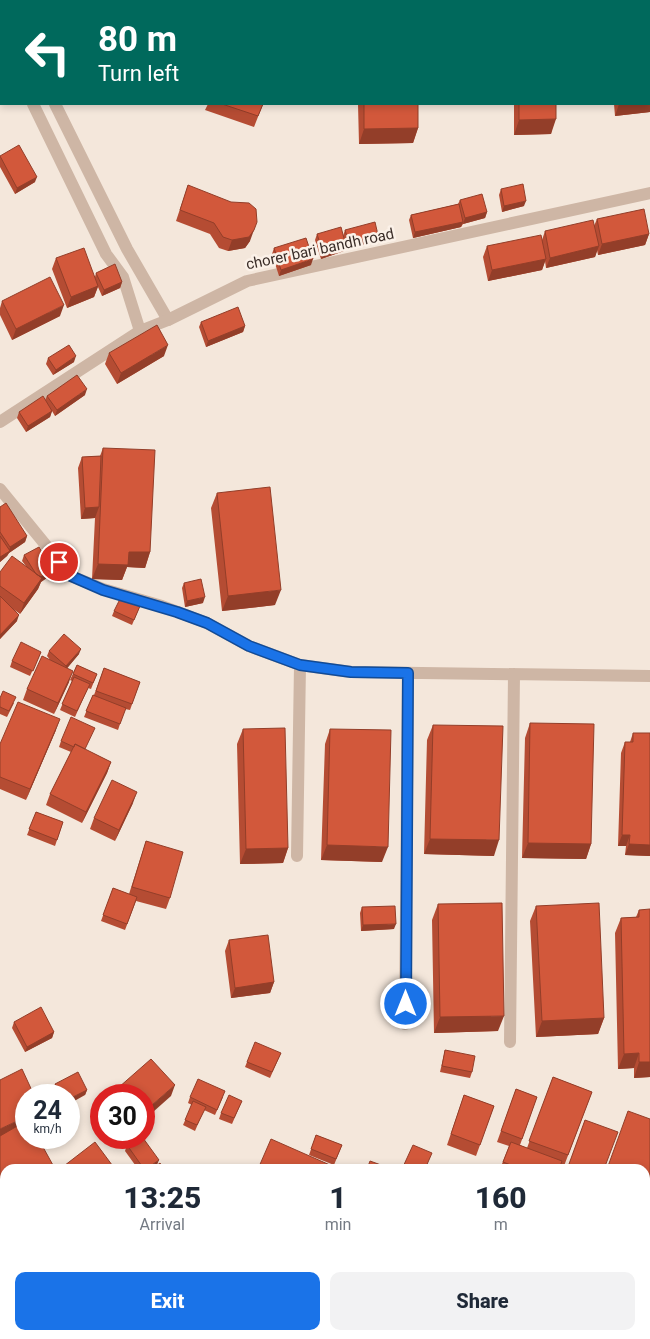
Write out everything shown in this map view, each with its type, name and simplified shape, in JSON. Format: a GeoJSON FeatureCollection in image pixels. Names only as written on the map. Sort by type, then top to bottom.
{"type":"FeatureCollection","features":[{"type":"Feature","properties":{"kind":"street"},"geometry":{"type":"LineString","coordinates":[[32,105],[106,254],[123,277],[140,330]]}},
{"type":"Feature","properties":{"kind":"street"},"geometry":{"type":"LineString","coordinates":[[56,105],[127,249],[168,320]]}},
{"type":"Feature","properties":{"kind":"street","name":"chorer bari bandh road"},"geometry":{"type":"LineString","coordinates":[[0,422],[140,330],[168,320],[247,281],[650,193]]}},
{"type":"Feature","properties":{"kind":"street"},"geometry":{"type":"LineString","coordinates":[[0,489],[71,576],[103,590],[162,606],[198,620],[249,646],[300,665],[351,672],[650,676]]}},
{"type":"Feature","properties":{"kind":"street"},"geometry":{"type":"LineString","coordinates":[[297,856],[300,665]]}},
{"type":"Feature","properties":{"kind":"street"},"geometry":{"type":"LineString","coordinates":[[405,1024],[408,673]]}},
{"type":"Feature","properties":{"kind":"street"},"geometry":{"type":"LineString","coordinates":[[510,1042],[514,674]]}},
{"type":"Feature","properties":{"kind":"building"},"geometry":{"type":"Polygon","coordinates":[[[225,105],[263,105],[258,116],[225,105]]]}},
{"type":"Feature","properties":{"kind":"building"},"geometry":{"type":"Polygon","coordinates":[[[364,105],[418,105],[418,128],[364,129],[364,105]]]}},
{"type":"Feature","properties":{"kind":"building"},"geometry":{"type":"Polygon","coordinates":[[[519,105],[556,105],[556,119],[519,120],[519,105]]]}},
{"type":"Feature","properties":{"kind":"building"},"geometry":{"type":"Polygon","coordinates":[[[19,145],[37,177],[17,188],[0,156],[19,145]]]}},
{"type":"Feature","properties":{"kind":"building"},"geometry":{"type":"Polygon","coordinates":[[[523,184],[526,201],[504,206],[501,189],[523,184]]]}},
{"type":"Feature","properties":{"kind":"building"},"geometry":{"type":"Polygon","coordinates":[[[188,185],[231,202],[249,203],[256,209],[257,222],[249,237],[232,240],[223,237],[214,223],[180,210],[188,185]]]}},
{"type":"Feature","properties":{"kind":"building"},"geometry":{"type":"Polygon","coordinates":[[[482,194],[487,212],[465,218],[460,200],[482,194]]]}},
{"type":"Feature","properties":{"kind":"building"},"geometry":{"type":"Polygon","coordinates":[[[459,204],[463,222],[415,232],[411,215],[459,204]]]}},
{"type":"Feature","properties":{"kind":"building"},"geometry":{"type":"Polygon","coordinates":[[[644,209],[649,234],[602,244],[597,219],[644,209]]]}},
{"type":"Feature","properties":{"kind":"building"},"geometry":{"type":"Polygon","coordinates":[[[593,220],[599,246],[550,258],[545,231],[593,220]]]}},
{"type":"Feature","properties":{"kind":"building"},"geometry":{"type":"Polygon","coordinates":[[[375,222],[378,235],[349,243],[345,230],[375,222]]]}},
{"type":"Feature","properties":{"kind":"building"},"geometry":{"type":"Polygon","coordinates":[[[341,227],[346,246],[323,253],[317,234],[341,227]]]}},
{"type":"Feature","properties":{"kind":"building"},"geometry":{"type":"Polygon","coordinates":[[[541,235],[546,259],[492,270],[487,246],[541,235]]]}},
{"type":"Feature","properties":{"kind":"building"},"geometry":{"type":"Polygon","coordinates":[[[306,238],[313,259],[281,270],[274,248],[306,238]]]}},
{"type":"Feature","properties":{"kind":"building"},"geometry":{"type":"Polygon","coordinates":[[[84,248],[98,286],[71,297],[56,258],[84,248]]]}},
{"type":"Feature","properties":{"kind":"building"},"geometry":{"type":"Polygon","coordinates":[[[115,264],[122,282],[104,290],[96,273],[115,264]]]}},
{"type":"Feature","properties":{"kind":"building"},"geometry":{"type":"Polygon","coordinates":[[[50,277],[64,305],[16,329],[2,301],[50,277]]]}},
{"type":"Feature","properties":{"kind":"building"},"geometry":{"type":"Polygon","coordinates":[[[238,307],[245,326],[208,341],[201,322],[238,307]]]}},
{"type":"Feature","properties":{"kind":"building"},"geometry":{"type":"Polygon","coordinates":[[[157,325],[168,345],[121,373],[109,353],[157,325]]]}},
{"type":"Feature","properties":{"kind":"building"},"geometry":{"type":"Polygon","coordinates":[[[69,345],[76,356],[56,370],[48,358],[69,345]]]}},
{"type":"Feature","properties":{"kind":"building"},"geometry":{"type":"Polygon","coordinates":[[[77,375],[87,389],[57,410],[47,396],[77,375]]]}},
{"type":"Feature","properties":{"kind":"building"},"geometry":{"type":"Polygon","coordinates":[[[43,396],[52,411],[28,426],[19,412],[43,396]]]}},
{"type":"Feature","properties":{"kind":"building"},"geometry":{"type":"Polygon","coordinates":[[[103,448],[155,450],[150,552],[129,552],[128,565],[98,564],[103,448]]]}},
{"type":"Feature","properties":{"kind":"building"},"geometry":{"type":"Polygon","coordinates":[[[101,456],[99,507],[85,508],[82,457],[101,456]]]}},
{"type":"Feature","properties":{"kind":"building"},"geometry":{"type":"Polygon","coordinates":[[[270,487],[281,590],[228,596],[217,493],[270,487]]]}},
{"type":"Feature","properties":{"kind":"building"},"geometry":{"type":"Polygon","coordinates":[[[6,503],[27,536],[10,547],[0,532],[0,507],[6,503]]]}},
{"type":"Feature","properties":{"kind":"building"},"geometry":{"type":"Polygon","coordinates":[[[0,536],[10,551],[0,557],[0,536]]]}},
{"type":"Feature","properties":{"kind":"building"},"geometry":{"type":"Polygon","coordinates":[[[39,547],[53,570],[41,577],[36,574],[24,555],[39,547]]]}},
{"type":"Feature","properties":{"kind":"building"},"geometry":{"type":"Polygon","coordinates":[[[12,556],[42,578],[24,603],[0,586],[0,572],[12,556]]]}},
{"type":"Feature","properties":{"kind":"building"},"geometry":{"type":"Polygon","coordinates":[[[201,579],[205,597],[187,601],[184,583],[201,579]]]}},
{"type":"Feature","properties":{"kind":"building"},"geometry":{"type":"Polygon","coordinates":[[[0,596],[19,615],[0,635],[0,596]]]}},
{"type":"Feature","properties":{"kind":"building"},"geometry":{"type":"Polygon","coordinates":[[[121,597],[140,606],[134,620],[114,611],[121,597]]]}},
{"type":"Feature","properties":{"kind":"building"},"geometry":{"type":"Polygon","coordinates":[[[64,634],[81,649],[66,666],[49,651],[64,634]]]}},
{"type":"Feature","properties":{"kind":"building"},"geometry":{"type":"Polygon","coordinates":[[[21,642],[41,652],[33,671],[12,661],[21,642]]]}},
{"type":"Feature","properties":{"kind":"building"},"geometry":{"type":"Polygon","coordinates":[[[42,656],[73,671],[58,703],[27,689],[42,656]]]}},
{"type":"Feature","properties":{"kind":"building"},"geometry":{"type":"Polygon","coordinates":[[[77,665],[97,674],[93,683],[73,674],[77,665]]]}},
{"type":"Feature","properties":{"kind":"building"},"geometry":{"type":"Polygon","coordinates":[[[104,668],[140,682],[132,704],[96,691],[104,668]]]}},
{"type":"Feature","properties":{"kind":"building"},"geometry":{"type":"Polygon","coordinates":[[[74,677],[90,684],[77,711],[62,704],[74,677]]]}},
{"type":"Feature","properties":{"kind":"building"},"geometry":{"type":"Polygon","coordinates":[[[3,691],[16,697],[9,711],[0,707],[0,698],[3,691]]]}},
{"type":"Feature","properties":{"kind":"building"},"geometry":{"type":"Polygon","coordinates":[[[93,695],[126,708],[120,724],[86,711],[93,695]]]}},
{"type":"Feature","properties":{"kind":"building"},"geometry":{"type":"Polygon","coordinates":[[[18,702],[60,719],[30,789],[0,777],[0,744],[18,702]]]}},
{"type":"Feature","properties":{"kind":"building"},"geometry":{"type":"Polygon","coordinates":[[[71,717],[95,728],[85,749],[75,744],[74,747],[61,741],[71,717]]]}},
{"type":"Feature","properties":{"kind":"building"},"geometry":{"type":"Polygon","coordinates":[[[530,723],[594,724],[591,844],[528,843],[530,723]]]}},
{"type":"Feature","properties":{"kind":"building"},"geometry":{"type":"Polygon","coordinates":[[[433,725],[503,726],[499,840],[430,839],[433,725]]]}},
{"type":"Feature","properties":{"kind":"building"},"geometry":{"type":"Polygon","coordinates":[[[285,728],[288,848],[246,849],[243,729],[285,728]]]}},
{"type":"Feature","properties":{"kind":"building"},"geometry":{"type":"Polygon","coordinates":[[[330,729],[391,730],[388,847],[327,845],[330,729]]]}},
{"type":"Feature","properties":{"kind":"building"},"geometry":{"type":"Polygon","coordinates":[[[633,733],[650,733],[650,845],[629,844],[630,835],[622,835],[625,742],[633,742],[633,733]]]}},
{"type":"Feature","properties":{"kind":"building"},"geometry":{"type":"Polygon","coordinates":[[[75,744],[111,762],[86,812],[50,794],[75,744]]]}},
{"type":"Feature","properties":{"kind":"building"},"geometry":{"type":"Polygon","coordinates":[[[112,780],[137,792],[119,830],[94,818],[112,780]]]}},
{"type":"Feature","properties":{"kind":"building"},"geometry":{"type":"Polygon","coordinates":[[[36,812],[63,822],[57,840],[29,829],[36,812]]]}},
{"type":"Feature","properties":{"kind":"building"},"geometry":{"type":"Polygon","coordinates":[[[146,841],[183,852],[170,898],[132,887],[146,841]]]}},
{"type":"Feature","properties":{"kind":"building"},"geometry":{"type":"Polygon","coordinates":[[[113,888],[137,897],[127,924],[103,915],[113,888]]]}},
{"type":"Feature","properties":{"kind":"building"},"geometry":{"type":"Polygon","coordinates":[[[502,903],[504,1016],[440,1017],[438,904],[502,903]]]}},
{"type":"Feature","properties":{"kind":"building"},"geometry":{"type":"Polygon","coordinates":[[[599,903],[604,1018],[542,1021],[536,906],[599,903]]]}},
{"type":"Feature","properties":{"kind":"building"},"geometry":{"type":"Polygon","coordinates":[[[395,906],[396,924],[363,925],[362,907],[395,906]]]}},
{"type":"Feature","properties":{"kind":"building"},"geometry":{"type":"Polygon","coordinates":[[[650,909],[650,1062],[639,1062],[639,1053],[624,1054],[621,918],[639,917],[639,910],[650,909]]]}},
{"type":"Feature","properties":{"kind":"building"},"geometry":{"type":"Polygon","coordinates":[[[268,935],[274,982],[235,988],[229,940],[268,935]]]}},
{"type":"Feature","properties":{"kind":"building"},"geometry":{"type":"Polygon","coordinates":[[[41,1007],[54,1032],[27,1047],[14,1022],[41,1007]]]}},
{"type":"Feature","properties":{"kind":"building"},"geometry":{"type":"Polygon","coordinates":[[[255,1042],[281,1053],[272,1072],[247,1062],[255,1042]]]}},
{"type":"Feature","properties":{"kind":"building"},"geometry":{"type":"Polygon","coordinates":[[[445,1050],[475,1056],[472,1072],[442,1066],[445,1050]]]}},
{"type":"Feature","properties":{"kind":"building"},"geometry":{"type":"Polygon","coordinates":[[[151,1059],[175,1085],[155,1102],[155,1084],[123,1084],[151,1059]]]}},
{"type":"Feature","properties":{"kind":"building"},"geometry":{"type":"Polygon","coordinates":[[[22,1069],[29,1084],[15,1084],[15,1122],[0,1129],[0,1080],[22,1069]]]}},
{"type":"Feature","properties":{"kind":"building"},"geometry":{"type":"Polygon","coordinates":[[[78,1072],[87,1090],[80,1094],[80,1084],[55,1084],[78,1072]]]}},
{"type":"Feature","properties":{"kind":"building"},"geometry":{"type":"Polygon","coordinates":[[[553,1077],[592,1092],[568,1155],[529,1141],[553,1077]]]}},
{"type":"Feature","properties":{"kind":"building"},"geometry":{"type":"Polygon","coordinates":[[[198,1079],[225,1091],[217,1110],[190,1097],[198,1079]]]}},
{"type":"Feature","properties":{"kind":"building"},"geometry":{"type":"Polygon","coordinates":[[[516,1089],[537,1097],[522,1139],[501,1131],[516,1089]]]}},
{"type":"Feature","properties":{"kind":"building"},"geometry":{"type":"Polygon","coordinates":[[[229,1095],[242,1101],[234,1118],[221,1113],[229,1095]]]}},
{"type":"Feature","properties":{"kind":"building"},"geometry":{"type":"Polygon","coordinates":[[[464,1095],[494,1106],[480,1145],[451,1134],[464,1095]]]}},
{"type":"Feature","properties":{"kind":"building"},"geometry":{"type":"Polygon","coordinates":[[[193,1101],[206,1107],[197,1125],[185,1120],[193,1101]]]}},
{"type":"Feature","properties":{"kind":"building"},"geometry":{"type":"Polygon","coordinates":[[[628,1111],[650,1119],[650,1164],[609,1164],[628,1111]]]}},
{"type":"Feature","properties":{"kind":"building"},"geometry":{"type":"Polygon","coordinates":[[[585,1120],[618,1132],[606,1164],[569,1164],[585,1120]]]}},
{"type":"Feature","properties":{"kind":"building"},"geometry":{"type":"Polygon","coordinates":[[[15,1127],[15,1149],[44,1149],[52,1164],[0,1164],[0,1136],[15,1127]]]}},
{"type":"Feature","properties":{"kind":"building"},"geometry":{"type":"Polygon","coordinates":[[[316,1135],[342,1145],[336,1159],[311,1149],[316,1135]]]}},
{"type":"Feature","properties":{"kind":"building"},"geometry":{"type":"Polygon","coordinates":[[[271,1139],[328,1164],[260,1164],[271,1139]]]}},
{"type":"Feature","properties":{"kind":"building"},"geometry":{"type":"Polygon","coordinates":[[[511,1142],[562,1161],[561,1164],[508,1164],[503,1162],[511,1142]]]}},
{"type":"Feature","properties":{"kind":"building"},"geometry":{"type":"Polygon","coordinates":[[[413,1145],[432,1153],[427,1164],[404,1164],[413,1145]]]}},
{"type":"Feature","properties":{"kind":"building"},"geometry":{"type":"Polygon","coordinates":[[[90,1146],[90,1149],[100,1149],[111,1164],[66,1164],[90,1146]]]}},
{"type":"Feature","properties":{"kind":"building"},"geometry":{"type":"Polygon","coordinates":[[[130,1149],[151,1149],[159,1160],[153,1164],[140,1164],[130,1149]]]}},
{"type":"Feature","properties":{"kind":"route"},"geometry":{"type":"LineString","coordinates":[[59,562],[71,576],[103,590],[162,606],[207,623],[249,646],[300,665],[351,672],[408,673],[406,1004]]}}]}
